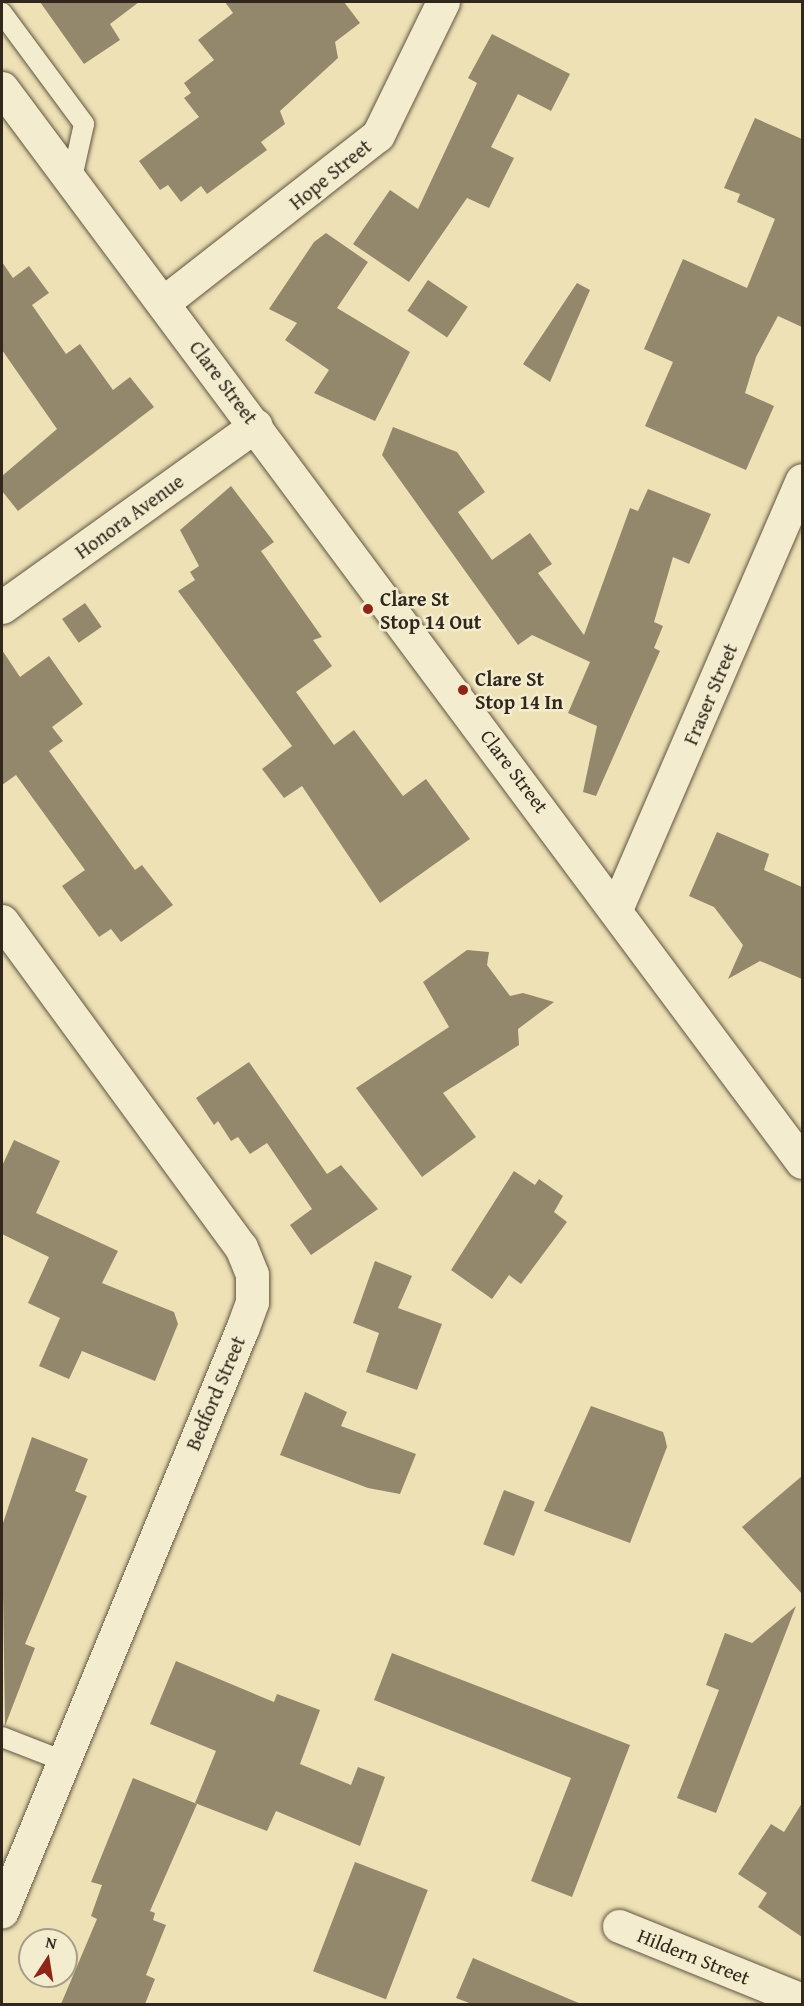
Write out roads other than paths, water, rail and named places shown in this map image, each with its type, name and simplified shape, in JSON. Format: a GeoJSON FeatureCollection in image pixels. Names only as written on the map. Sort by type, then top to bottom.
{"type":"FeatureCollection","features":[{"type":"Feature","properties":{"kind":"street","name":"Hope Street"},"geometry":{"type":"LineString","coordinates":[[164,302],[378,135],[443,2]]}},
{"type":"Feature","properties":{"kind":"street","name":"Clare Street"},"geometry":{"type":"LineString","coordinates":[[2,88],[617,907],[802,1162]]}},
{"type":"Feature","properties":{"kind":"street","name":"Honora Avenue"},"geometry":{"type":"LineString","coordinates":[[2,607],[256,425]]}},
{"type":"Feature","properties":{"kind":"street","name":"Fraser Street"},"geometry":{"type":"LineString","coordinates":[[617,907],[802,480]]}},
{"type":"Feature","properties":{"kind":"street","name":"Bedford Street"},"geometry":{"type":"LineString","coordinates":[[2,921],[241,1247],[252,1274],[252,1302],[242,1329],[61,1760],[2,1911]]}},
{"type":"Feature","properties":{"kind":"street","name":"Hildern Street"},"geometry":{"type":"LineString","coordinates":[[619,1926],[802,2001]]}},
{"type":"Feature","properties":{"kind":"lane"},"geometry":{"type":"LineString","coordinates":[[2,13],[84,124],[71,182]]}},
{"type":"Feature","properties":{"kind":"lane"},"geometry":{"type":"LineString","coordinates":[[2,1737],[61,1760]]}},
{"type":"Feature","properties":{"kind":"place","name":"Clare St Stop 14 Out"},"geometry":{"type":"Point","coordinates":[368,609]}},
{"type":"Feature","properties":{"kind":"place","name":"Clare St Stop 14 In"},"geometry":{"type":"Point","coordinates":[463,690]}}]}
